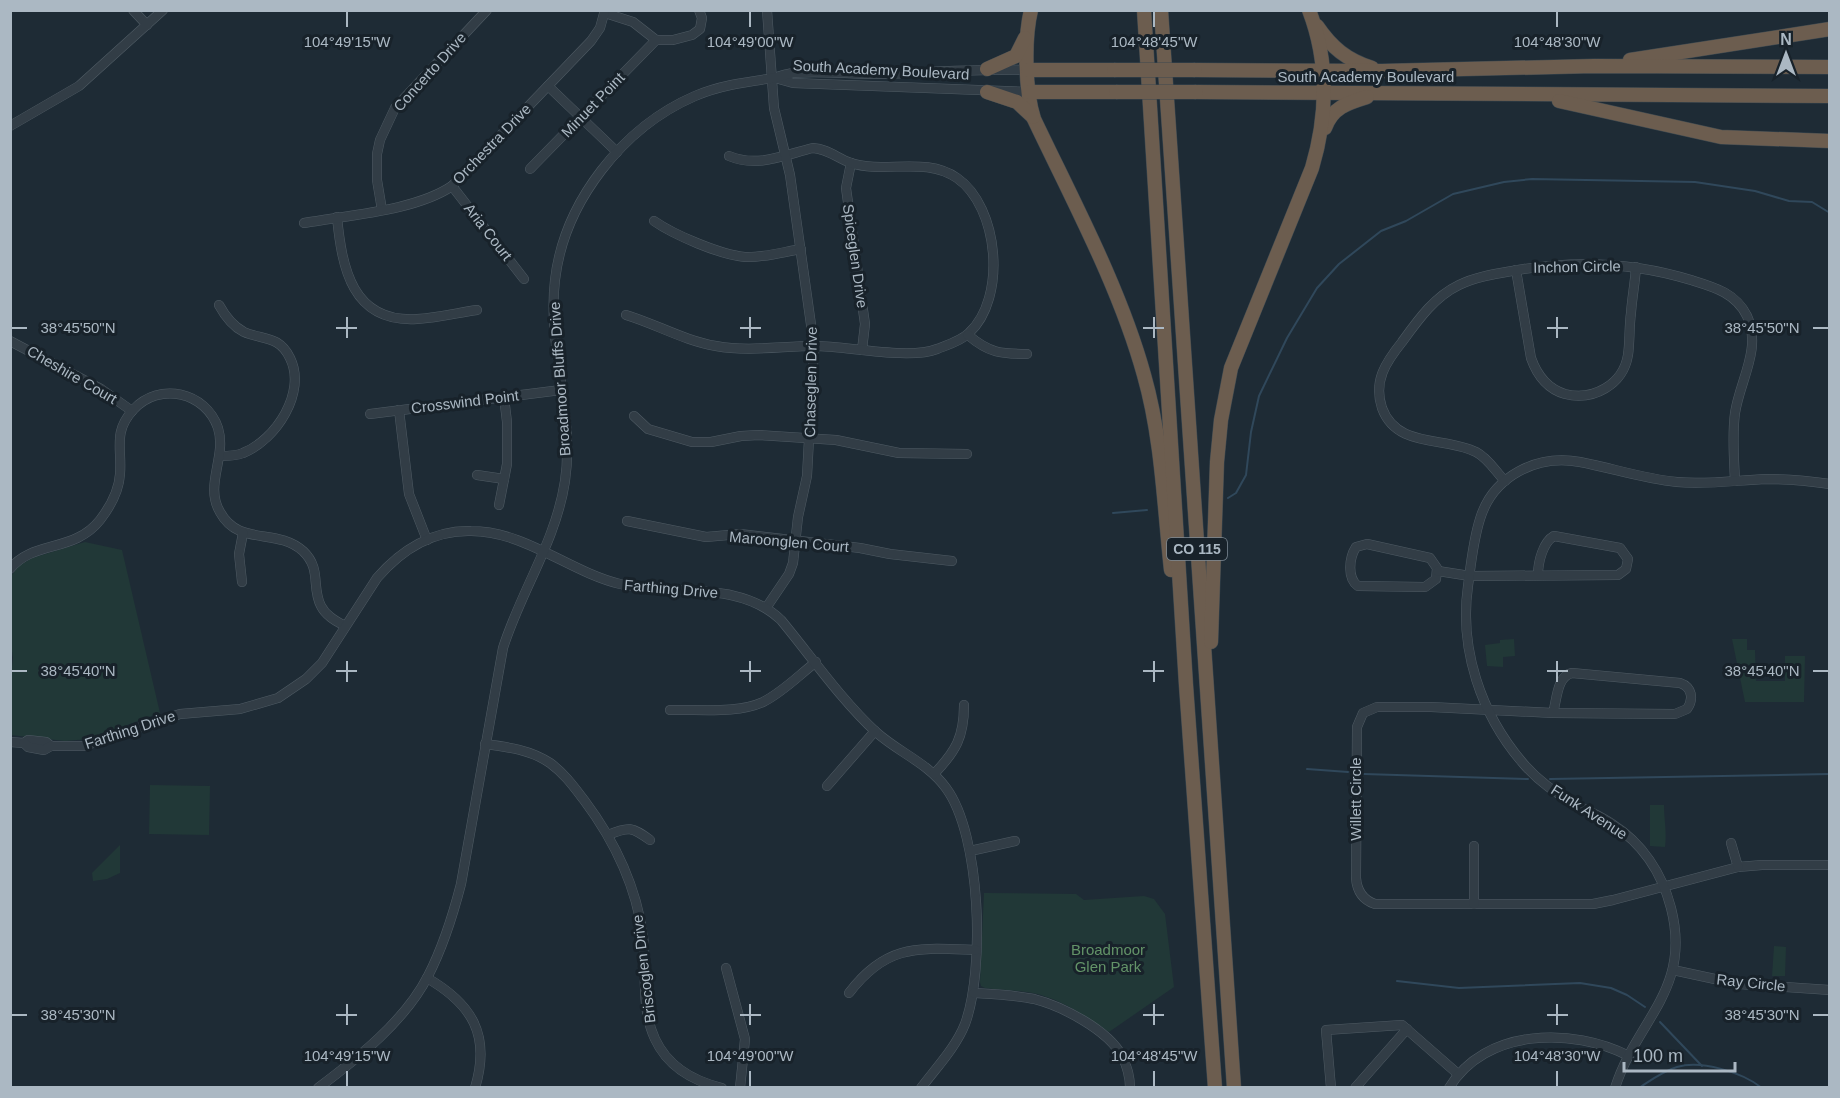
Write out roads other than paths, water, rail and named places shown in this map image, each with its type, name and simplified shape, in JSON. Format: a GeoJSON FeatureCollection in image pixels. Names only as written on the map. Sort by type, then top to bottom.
{"type":"FeatureCollection","features":[{"type":"Feature","properties":{"kind":"highway"},"geometry":{"type":"LineString","coordinates":[[1031,10],[1027,33],[1028,70],[1030,105],[1034,119],[1093,243],[1133,340],[1145,377],[1155,422],[1178,635],[1186,685]]}},
{"type":"Feature","properties":{"kind":"highway","name":"CO 115"},"geometry":{"type":"LineString","coordinates":[[1144,10],[1186,685],[1215,1088]]}},
{"type":"Feature","properties":{"kind":"highway","name":"CO 115"},"geometry":{"type":"LineString","coordinates":[[1161,10],[1234,1088]]}},
{"type":"Feature","properties":{"kind":"highway"},"geometry":{"type":"LineString","coordinates":[[1311,15],[1323,71],[1325,93],[1320,142]]}},
{"type":"Feature","properties":{"kind":"highway"},"geometry":{"type":"LineString","coordinates":[[1311,15],[1335,50],[1345,57],[1382,71]]}},
{"type":"Feature","properties":{"kind":"highway"},"geometry":{"type":"LineString","coordinates":[[1594,66],[1830,29]]}},
{"type":"Feature","properties":{"kind":"highway"},"geometry":{"type":"LineString","coordinates":[[987,69],[1016,56],[1027,33]]}},
{"type":"Feature","properties":{"kind":"highway","name":"South Academy Boulevard"},"geometry":{"type":"LineString","coordinates":[[1028,70],[1382,71],[1594,66],[1830,68]]}},
{"type":"Feature","properties":{"kind":"highway"},"geometry":{"type":"LineString","coordinates":[[987,92],[1017,102],[1034,119]]}},
{"type":"Feature","properties":{"kind":"highway","name":"South Academy Boulevard"},"geometry":{"type":"LineString","coordinates":[[1029,92],[1830,96]]}},
{"type":"Feature","properties":{"kind":"highway"},"geometry":{"type":"LineString","coordinates":[[1209,719],[1217,462],[1223,410],[1232,368],[1312,168],[1328,119],[1345,104],[1380,93]]}},
{"type":"Feature","properties":{"kind":"highway"},"geometry":{"type":"LineString","coordinates":[[1504,94],[1574,104],[1721,137],[1830,141]]}},
{"type":"Feature","properties":{"kind":"street"},"geometry":{"type":"LineString","coordinates":[[133,10],[147,25]]}},
{"type":"Feature","properties":{"kind":"street"},"geometry":{"type":"LineString","coordinates":[[10,126],[79,86],[163,10]]}},
{"type":"Feature","properties":{"kind":"street","name":"Concerto Drive"},"geometry":{"type":"LineString","coordinates":[[382,210],[377,180],[377,154],[380,140],[395,108],[487,10]]}},
{"type":"Feature","properties":{"kind":"street"},"geometry":{"type":"LineString","coordinates":[[605,12],[633,22],[656,40],[673,40],[692,35],[700,29],[702,18],[699,10]]}},
{"type":"Feature","properties":{"kind":"street"},"geometry":{"type":"LineString","coordinates":[[767,10],[773,78]]}},
{"type":"Feature","properties":{"kind":"street","name":"Orchestra Drive"},"geometry":{"type":"LineString","coordinates":[[304,223],[412,205],[452,186],[591,40],[600,28],[605,12]]}},
{"type":"Feature","properties":{"kind":"street","name":"Minuet Point"},"geometry":{"type":"LineString","coordinates":[[530,169],[656,40]]}},
{"type":"Feature","properties":{"kind":"street","name":"South Academy Boulevard"},"geometry":{"type":"LineString","coordinates":[[773,78],[792,73],[883,74],[987,69],[1028,70]]}},
{"type":"Feature","properties":{"kind":"street","name":"South Academy Boulevard"},"geometry":{"type":"LineString","coordinates":[[773,78],[793,83],[1029,92]]}},
{"type":"Feature","properties":{"kind":"street","name":"Broadmoor Bluffs Drive"},"geometry":{"type":"LineString","coordinates":[[318,1088],[386,1029],[409,1004],[427,978],[447,930],[461,884],[503,648],[513,619],[552,532],[565,480],[566,441],[553,319],[555,277],[577,210],[592,184],[617,152],[657,118],[695,96],[738,82],[773,78]]}},
{"type":"Feature","properties":{"kind":"street","name":"Chaseglen Drive"},"geometry":{"type":"LineString","coordinates":[[766,608],[789,574],[796,541],[798,517],[807,476],[814,346],[790,175],[774,108],[773,78]]}},
{"type":"Feature","properties":{"kind":"street"},"geometry":{"type":"LineString","coordinates":[[548,86],[617,152]]}},
{"type":"Feature","properties":{"kind":"street"},"geometry":{"type":"LineString","coordinates":[[626,315],[714,346],[728,348],[840,346],[862,350],[920,352],[933,351],[968,335],[986,310],[993,282],[991,242],[979,204],[957,178],[942,170],[915,166],[850,163],[822,148],[813,148],[750,163],[729,156]]}},
{"type":"Feature","properties":{"kind":"street","name":"Spiceglen Drive"},"geometry":{"type":"LineString","coordinates":[[850,163],[846,188],[865,324],[862,350]]}},
{"type":"Feature","properties":{"kind":"street","name":"Aria Court"},"geometry":{"type":"LineString","coordinates":[[452,186],[524,279]]}},
{"type":"Feature","properties":{"kind":"street"},"geometry":{"type":"LineString","coordinates":[[336,217],[341,255],[353,288],[366,303],[381,313],[399,318],[416,319],[477,310]]}},
{"type":"Feature","properties":{"kind":"street"},"geometry":{"type":"LineString","coordinates":[[654,221],[668,230],[735,255],[755,256],[801,249]]}},
{"type":"Feature","properties":{"kind":"street","name":"Inchon Circle"},"geometry":{"type":"LineString","coordinates":[[1505,481],[1476,452],[1417,438],[1399,430],[1383,409],[1379,385],[1388,359],[1425,313],[1443,295],[1475,278],[1550,265],[1615,265],[1666,273],[1719,290],[1738,302],[1747,317],[1752,331],[1753,346],[1735,412],[1736,481]]}},
{"type":"Feature","properties":{"kind":"street"},"geometry":{"type":"LineString","coordinates":[[1515,270],[1536,370],[1555,390],[1582,396],[1595,394],[1606,388],[1616,380],[1625,366],[1629,349],[1636,267]]}},
{"type":"Feature","properties":{"kind":"street"},"geometry":{"type":"LineString","coordinates":[[219,305],[227,319],[235,326],[245,332],[272,339],[281,346],[290,356],[295,370],[290,402],[272,434],[244,453],[220,456]]}},
{"type":"Feature","properties":{"kind":"street"},"geometry":{"type":"LineString","coordinates":[[968,335],[987,349],[1003,354],[1027,354]]}},
{"type":"Feature","properties":{"kind":"street","name":"Cheshire Court"},"geometry":{"type":"LineString","coordinates":[[10,341],[101,389],[132,411]]}},
{"type":"Feature","properties":{"kind":"street","name":"Crosswind Point"},"geometry":{"type":"LineString","coordinates":[[370,414],[561,390]]}},
{"type":"Feature","properties":{"kind":"street"},"geometry":{"type":"LineString","coordinates":[[10,552],[14,565],[29,553],[75,540],[89,531],[111,505],[118,486],[120,433],[123,423],[141,402],[150,397],[162,394],[186,395],[206,408],[217,425],[220,436],[220,456],[213,486],[215,500],[224,519],[243,533],[284,539],[304,553],[316,572],[320,604],[325,613],[345,626]]}},
{"type":"Feature","properties":{"kind":"street"},"geometry":{"type":"LineString","coordinates":[[499,505],[507,464],[504,397]]}},
{"type":"Feature","properties":{"kind":"street"},"geometry":{"type":"LineString","coordinates":[[399,410],[409,494],[427,540]]}},
{"type":"Feature","properties":{"kind":"street"},"geometry":{"type":"LineString","coordinates":[[634,416],[648,429],[692,442],[711,442],[741,435],[759,435],[860,444],[899,453],[968,454]]}},
{"type":"Feature","properties":{"kind":"street","name":"Funk Avenue"},"geometry":{"type":"LineString","coordinates":[[1615,1088],[1629,1056],[1663,998],[1673,970],[1675,933],[1671,908],[1664,887],[1652,864],[1626,834],[1611,822],[1563,797],[1532,773],[1512,750],[1487,710],[1475,677],[1469,645],[1467,606],[1480,519],[1491,496],[1505,481],[1533,465],[1565,460],[1666,481],[1689,483],[1786,480],[1830,484]]}},
{"type":"Feature","properties":{"kind":"street"},"geometry":{"type":"LineString","coordinates":[[477,475],[504,479]]}},
{"type":"Feature","properties":{"kind":"street","name":"Maroonglen Court"},"geometry":{"type":"LineString","coordinates":[[627,521],[706,537],[740,534],[952,561]]}},
{"type":"Feature","properties":{"kind":"street","name":"Farthing Drive"},"geometry":{"type":"LineString","coordinates":[[10,742],[24,743],[28,740],[46,742],[51,746],[84,746],[180,714],[240,709],[278,698],[306,679],[322,663],[387,566],[400,554],[427,540],[452,533],[486,532],[504,536],[594,576],[618,584],[638,588],[737,595],[766,608],[781,620],[875,731],[934,774],[957,806],[970,852],[976,892],[974,993],[961,1033],[921,1088]]}},
{"type":"Feature","properties":{"kind":"street"},"geometry":{"type":"LineString","coordinates":[[242,582],[239,554],[243,533]]}},
{"type":"Feature","properties":{"kind":"street"},"geometry":{"type":"LineString","coordinates":[[1438,571],[1470,576],[1618,575],[1626,569],[1628,559],[1620,548],[1554,536],[1546,543],[1538,567],[1538,575]]}},
{"type":"Feature","properties":{"kind":"street"},"geometry":{"type":"LineString","coordinates":[[1367,544],[1427,556],[1433,561],[1438,571],[1434,580],[1425,586],[1360,586],[1352,580],[1350,572],[1355,549],[1359,545],[1367,544]]}},
{"type":"Feature","properties":{"kind":"street"},"geometry":{"type":"LineString","coordinates":[[670,710],[733,710],[752,706],[772,696],[816,662]]}},
{"type":"Feature","properties":{"kind":"street"},"geometry":{"type":"LineString","coordinates":[[1487,710],[1553,713],[1675,714],[1687,709],[1691,698],[1688,687],[1680,682],[1570,673],[1562,679],[1553,713]]}},
{"type":"Feature","properties":{"kind":"street"},"geometry":{"type":"LineString","coordinates":[[934,774],[948,759],[960,739],[964,705]]}},
{"type":"Feature","properties":{"kind":"street","name":"Willett Circle"},"geometry":{"type":"LineString","coordinates":[[1487,710],[1377,707],[1363,713],[1357,727],[1356,878],[1360,894],[1376,904],[1593,904],[1664,887]]}},
{"type":"Feature","properties":{"kind":"street"},"geometry":{"type":"LineString","coordinates":[[827,786],[875,731]]}},
{"type":"Feature","properties":{"kind":"street","name":"Briscoglen Drive"},"geometry":{"type":"LineString","coordinates":[[485,744],[518,749],[552,764],[571,783],[608,835],[628,877],[640,920],[644,947],[647,1013],[654,1037],[664,1054],[681,1071],[701,1082],[722,1088]]}},
{"type":"Feature","properties":{"kind":"street"},"geometry":{"type":"LineString","coordinates":[[608,835],[619,830],[634,829],[650,840]]}},
{"type":"Feature","properties":{"kind":"street"},"geometry":{"type":"LineString","coordinates":[[970,852],[1016,841]]}},
{"type":"Feature","properties":{"kind":"street"},"geometry":{"type":"LineString","coordinates":[[1731,843],[1738,867]]}},
{"type":"Feature","properties":{"kind":"street"},"geometry":{"type":"LineString","coordinates":[[1474,846],[1474,904]]}},
{"type":"Feature","properties":{"kind":"street"},"geometry":{"type":"LineString","coordinates":[[1664,887],[1738,867],[1830,865]]}},
{"type":"Feature","properties":{"kind":"street"},"geometry":{"type":"LineString","coordinates":[[849,993],[859,979],[877,963],[901,952],[923,948],[976,950]]}},
{"type":"Feature","properties":{"kind":"street"},"geometry":{"type":"LineString","coordinates":[[726,969],[745,1039],[740,1088]]}},
{"type":"Feature","properties":{"kind":"street","name":"Ray Circle"},"geometry":{"type":"LineString","coordinates":[[1673,970],[1738,984],[1830,990]]}},
{"type":"Feature","properties":{"kind":"street"},"geometry":{"type":"LineString","coordinates":[[427,978],[454,996],[473,1021],[478,1032],[481,1054],[475,1088]]}},
{"type":"Feature","properties":{"kind":"street"},"geometry":{"type":"LineString","coordinates":[[974,993],[1031,998],[1074,1015],[1117,1048],[1126,1065],[1130,1088]]}},
{"type":"Feature","properties":{"kind":"street"},"geometry":{"type":"LineString","coordinates":[[1331,1088],[1326,1030],[1402,1025],[1458,1074]]}},
{"type":"Feature","properties":{"kind":"street"},"geometry":{"type":"LineString","coordinates":[[1355,1088],[1407,1029]]}},
{"type":"Feature","properties":{"kind":"street"},"geometry":{"type":"LineString","coordinates":[[1449,1088],[1458,1074],[1472,1061],[1512,1043],[1540,1038],[1579,1039],[1629,1056]]}},
{"type":"Feature","properties":{"kind":"waterway"},"geometry":{"type":"LineString","coordinates":[[1228,498],[1236,493],[1246,475],[1251,432],[1259,396],[1287,338],[1317,288],[1339,264],[1381,231],[1406,221],[1453,194],[1504,182],[1532,179],[1695,182],[1755,191],[1789,201],[1812,202],[1830,213]]}},
{"type":"Feature","properties":{"kind":"waterway"},"geometry":{"type":"LineString","coordinates":[[1113,513],[1147,510]]}},
{"type":"Feature","properties":{"kind":"waterway"},"geometry":{"type":"LineString","coordinates":[[1307,769],[1348,772]]}},
{"type":"Feature","properties":{"kind":"waterway"},"geometry":{"type":"LineString","coordinates":[[1364,774],[1528,779]]}},
{"type":"Feature","properties":{"kind":"waterway"},"geometry":{"type":"LineString","coordinates":[[1550,779],[1830,774]]}},
{"type":"Feature","properties":{"kind":"waterway"},"geometry":{"type":"LineString","coordinates":[[1397,981],[1459,988],[1580,983],[1611,988],[1645,1007]]}},
{"type":"Feature","properties":{"kind":"waterway"},"geometry":{"type":"LineString","coordinates":[[1660,1022],[1702,1066]]}},
{"type":"Feature","properties":{"kind":"waterway"},"geometry":{"type":"LineString","coordinates":[[1639,1088],[1657,1076],[1687,1065],[1709,1066],[1733,1072],[1762,1088]]}},
{"type":"Feature","properties":{"kind":"park label","name":"Broadmoor Glen Park"},"geometry":{"type":"Point","coordinates":[1108,958]}}]}
